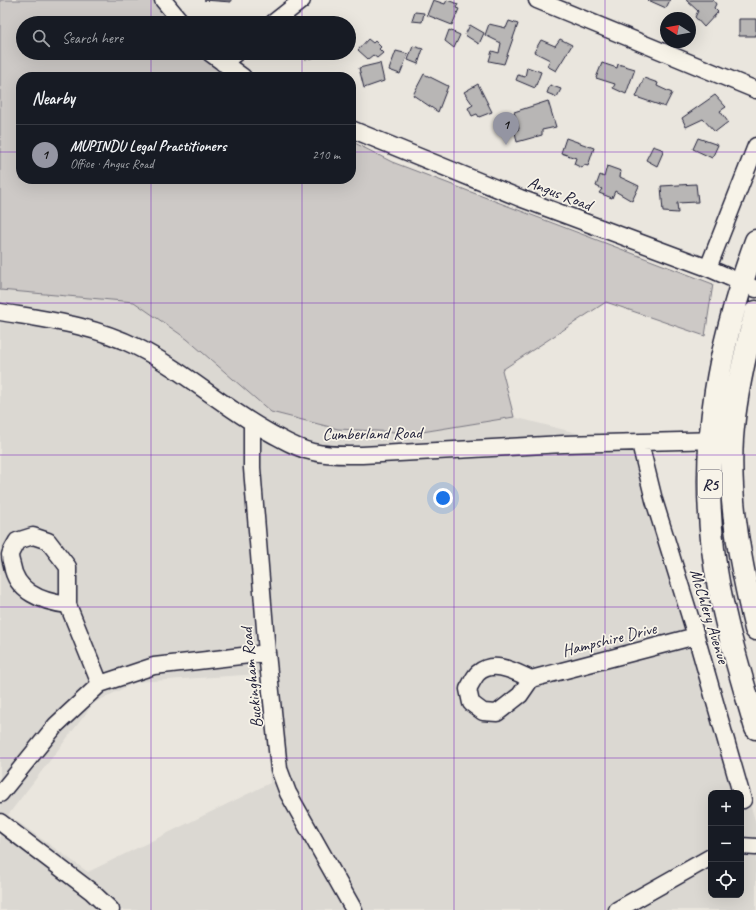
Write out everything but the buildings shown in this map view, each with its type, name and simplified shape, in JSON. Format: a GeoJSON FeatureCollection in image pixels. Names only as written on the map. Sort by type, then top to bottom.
{"type":"FeatureCollection","features":[{"type":"Feature","properties":{"kind":"highway","name":"R5"},"geometry":{"type":"LineString","coordinates":[[756,241],[748,286],[726,335],[719,367],[709,441],[710,521],[716,569],[724,613],[756,728]]}},
{"type":"Feature","properties":{"kind":"highway","name":"R5"},"geometry":{"type":"LineString","coordinates":[[756,312],[740,378],[732,438],[733,496],[736,530],[742,568],[756,629]]}},
{"type":"Feature","properties":{"kind":"street"},"geometry":{"type":"LineString","coordinates":[[163,0],[176,16]]}},
{"type":"Feature","properties":{"kind":"street"},"geometry":{"type":"LineString","coordinates":[[282,16],[302,0]]}},
{"type":"Feature","properties":{"kind":"street"},"geometry":{"type":"LineString","coordinates":[[537,0],[756,90]]}},
{"type":"Feature","properties":{"kind":"street"},"geometry":{"type":"LineString","coordinates":[[219,60],[236,72]]}},
{"type":"Feature","properties":{"kind":"street"},"geometry":{"type":"LineString","coordinates":[[223,63],[227,60]]}},
{"type":"Feature","properties":{"kind":"street","name":"Angus Road"},"geometry":{"type":"LineString","coordinates":[[356,131],[520,198],[708,268],[748,286]]}},
{"type":"Feature","properties":{"kind":"street"},"geometry":{"type":"LineString","coordinates":[[708,268],[756,146]]}},
{"type":"Feature","properties":{"kind":"street","name":"Cumberland Road"},"geometry":{"type":"LineString","coordinates":[[0,312],[69,323],[114,336],[139,348],[190,380],[252,423],[295,447],[313,452],[339,456],[564,444],[709,441],[732,438]]}},
{"type":"Feature","properties":{"kind":"street","name":"Buckingham Road"},"geometry":{"type":"LineString","coordinates":[[252,423],[252,468],[267,653],[279,769],[288,793],[354,910]]}},
{"type":"Feature","properties":{"kind":"street","name":"McChlery Avenue"},"geometry":{"type":"LineString","coordinates":[[640,443],[654,500],[696,636],[740,790]]}},
{"type":"Feature","properties":{"kind":"street"},"geometry":{"type":"LineString","coordinates":[[68,605],[51,603],[34,596],[19,584],[13,573],[10,556],[17,541],[34,536],[48,541],[68,567],[68,605],[100,684]]}},
{"type":"Feature","properties":{"kind":"street","name":"Hampshire Drive"},"geometry":{"type":"LineString","coordinates":[[531,679],[696,636]]}},
{"type":"Feature","properties":{"kind":"street"},"geometry":{"type":"LineString","coordinates":[[0,794],[56,726],[100,684],[154,666],[267,653]]}},
{"type":"Feature","properties":{"kind":"street"},"geometry":{"type":"LineString","coordinates":[[0,822],[92,892],[111,910]]}},
{"type":"Feature","properties":{"kind":"street"},"geometry":{"type":"LineString","coordinates":[[744,846],[756,846]]}},
{"type":"Feature","properties":{"kind":"street"},"geometry":{"type":"LineString","coordinates":[[617,910],[708,859]]}},
{"type":"Feature","properties":{"kind":"shaded area"},"geometry":{"type":"Polygon","coordinates":[[[0,0],[156,0],[171,16],[16,16],[16,60],[216,60],[232,72],[16,72],[16,184],[356,184],[356,144],[392,162],[713,284],[705,336],[606,302],[502,370],[514,417],[416,433],[338,429],[271,412],[187,339],[134,302],[0,290],[0,0]]]}},
{"type":"Feature","properties":{"kind":"shaded area"},"geometry":{"type":"Polygon","coordinates":[[[0,290],[134,302],[187,339],[271,412],[326,426],[416,433],[514,417],[647,451],[756,824],[756,910],[0,910],[0,290]],[[260,674],[136,682],[94,703],[8,815],[88,872],[270,783],[260,674]]]}},
{"type":"Feature","properties":{"kind":"place","name":"MUPINDU Legal Practitioners"},"geometry":{"type":"Point","coordinates":[506,145]}}]}
